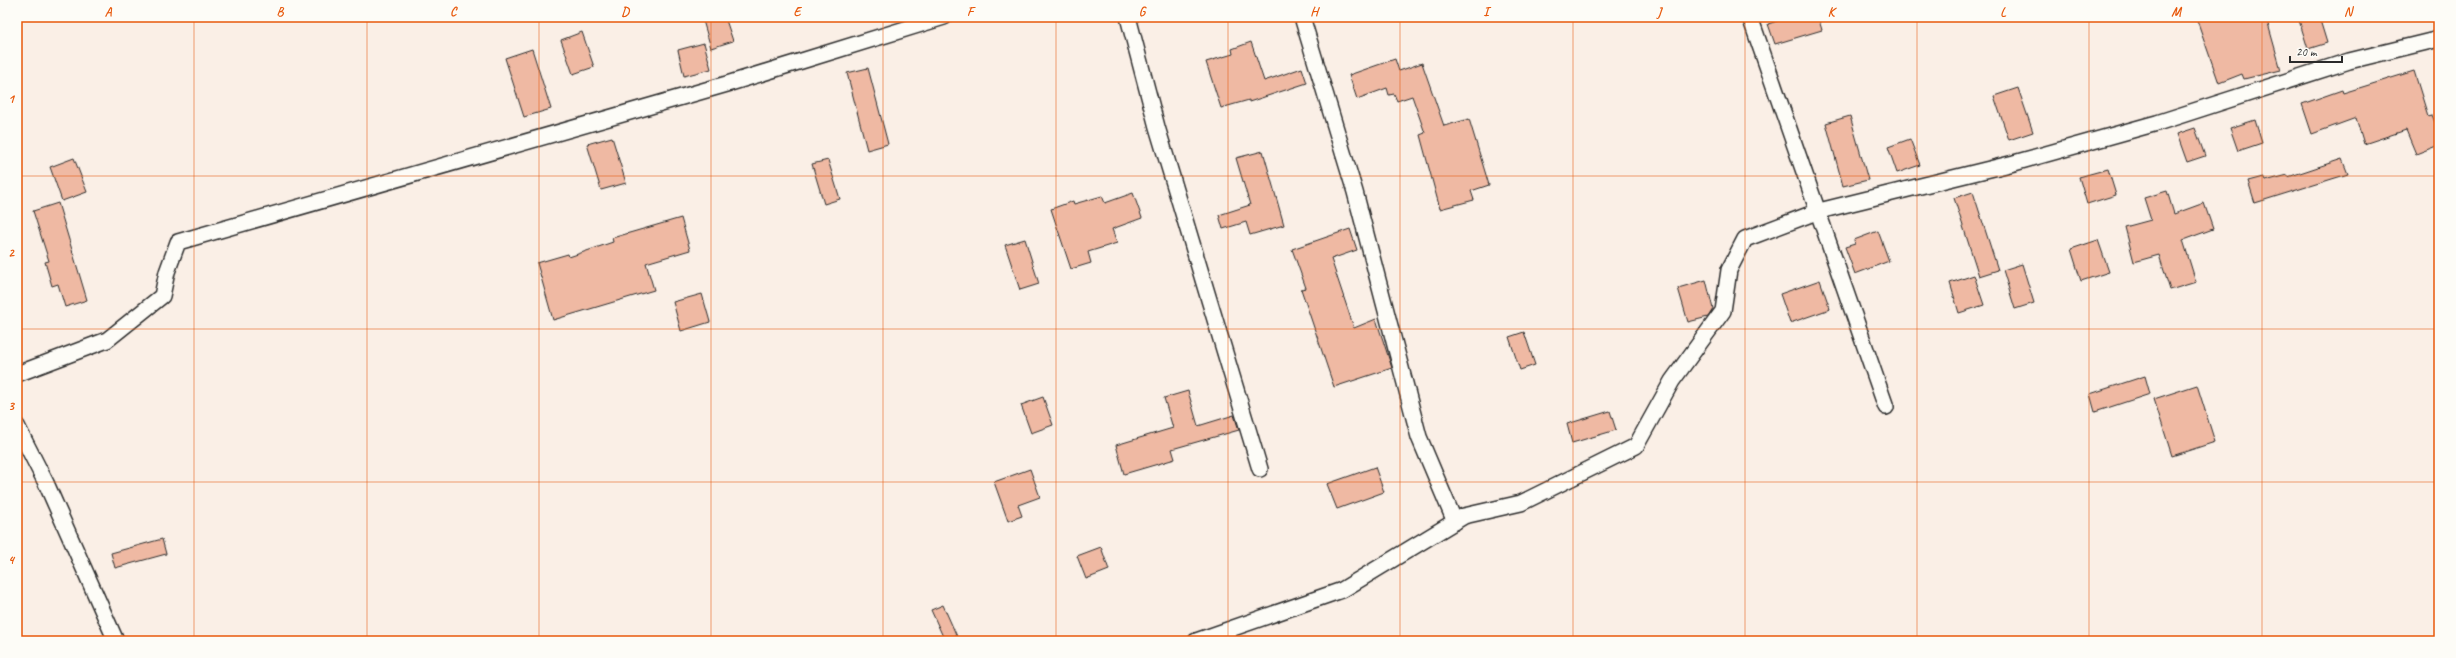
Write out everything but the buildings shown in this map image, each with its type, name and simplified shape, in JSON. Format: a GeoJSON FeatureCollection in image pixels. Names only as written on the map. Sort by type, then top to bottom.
{"type":"FeatureCollection","features":[{"type":"Feature","properties":{"kind":"street"},"geometry":{"type":"LineString","coordinates":[[17,374],[107,340],[162,296],[167,272],[178,242],[719,86],[944,17]]}},
{"type":"Feature","properties":{"kind":"street"},"geometry":{"type":"LineString","coordinates":[[1128,17],[1157,127],[1260,469]]}},
{"type":"Feature","properties":{"kind":"street"},"geometry":{"type":"LineString","coordinates":[[1302,17],[1355,192],[1419,437],[1455,522]]}},
{"type":"Feature","properties":{"kind":"street"},"geometry":{"type":"LineString","coordinates":[[1750,17],[1820,211],[1886,407]]}},
{"type":"Feature","properties":{"kind":"street"},"geometry":{"type":"LineString","coordinates":[[1196,641],[1342,590],[1464,516],[1521,503],[1636,446],[1672,382],[1722,311],[1729,270],[1745,239],[1820,211],[2021,161],[2157,122],[2349,61],[2439,39]]}},
{"type":"Feature","properties":{"kind":"street"},"geometry":{"type":"LineString","coordinates":[[17,426],[46,483],[116,641]]}}]}
